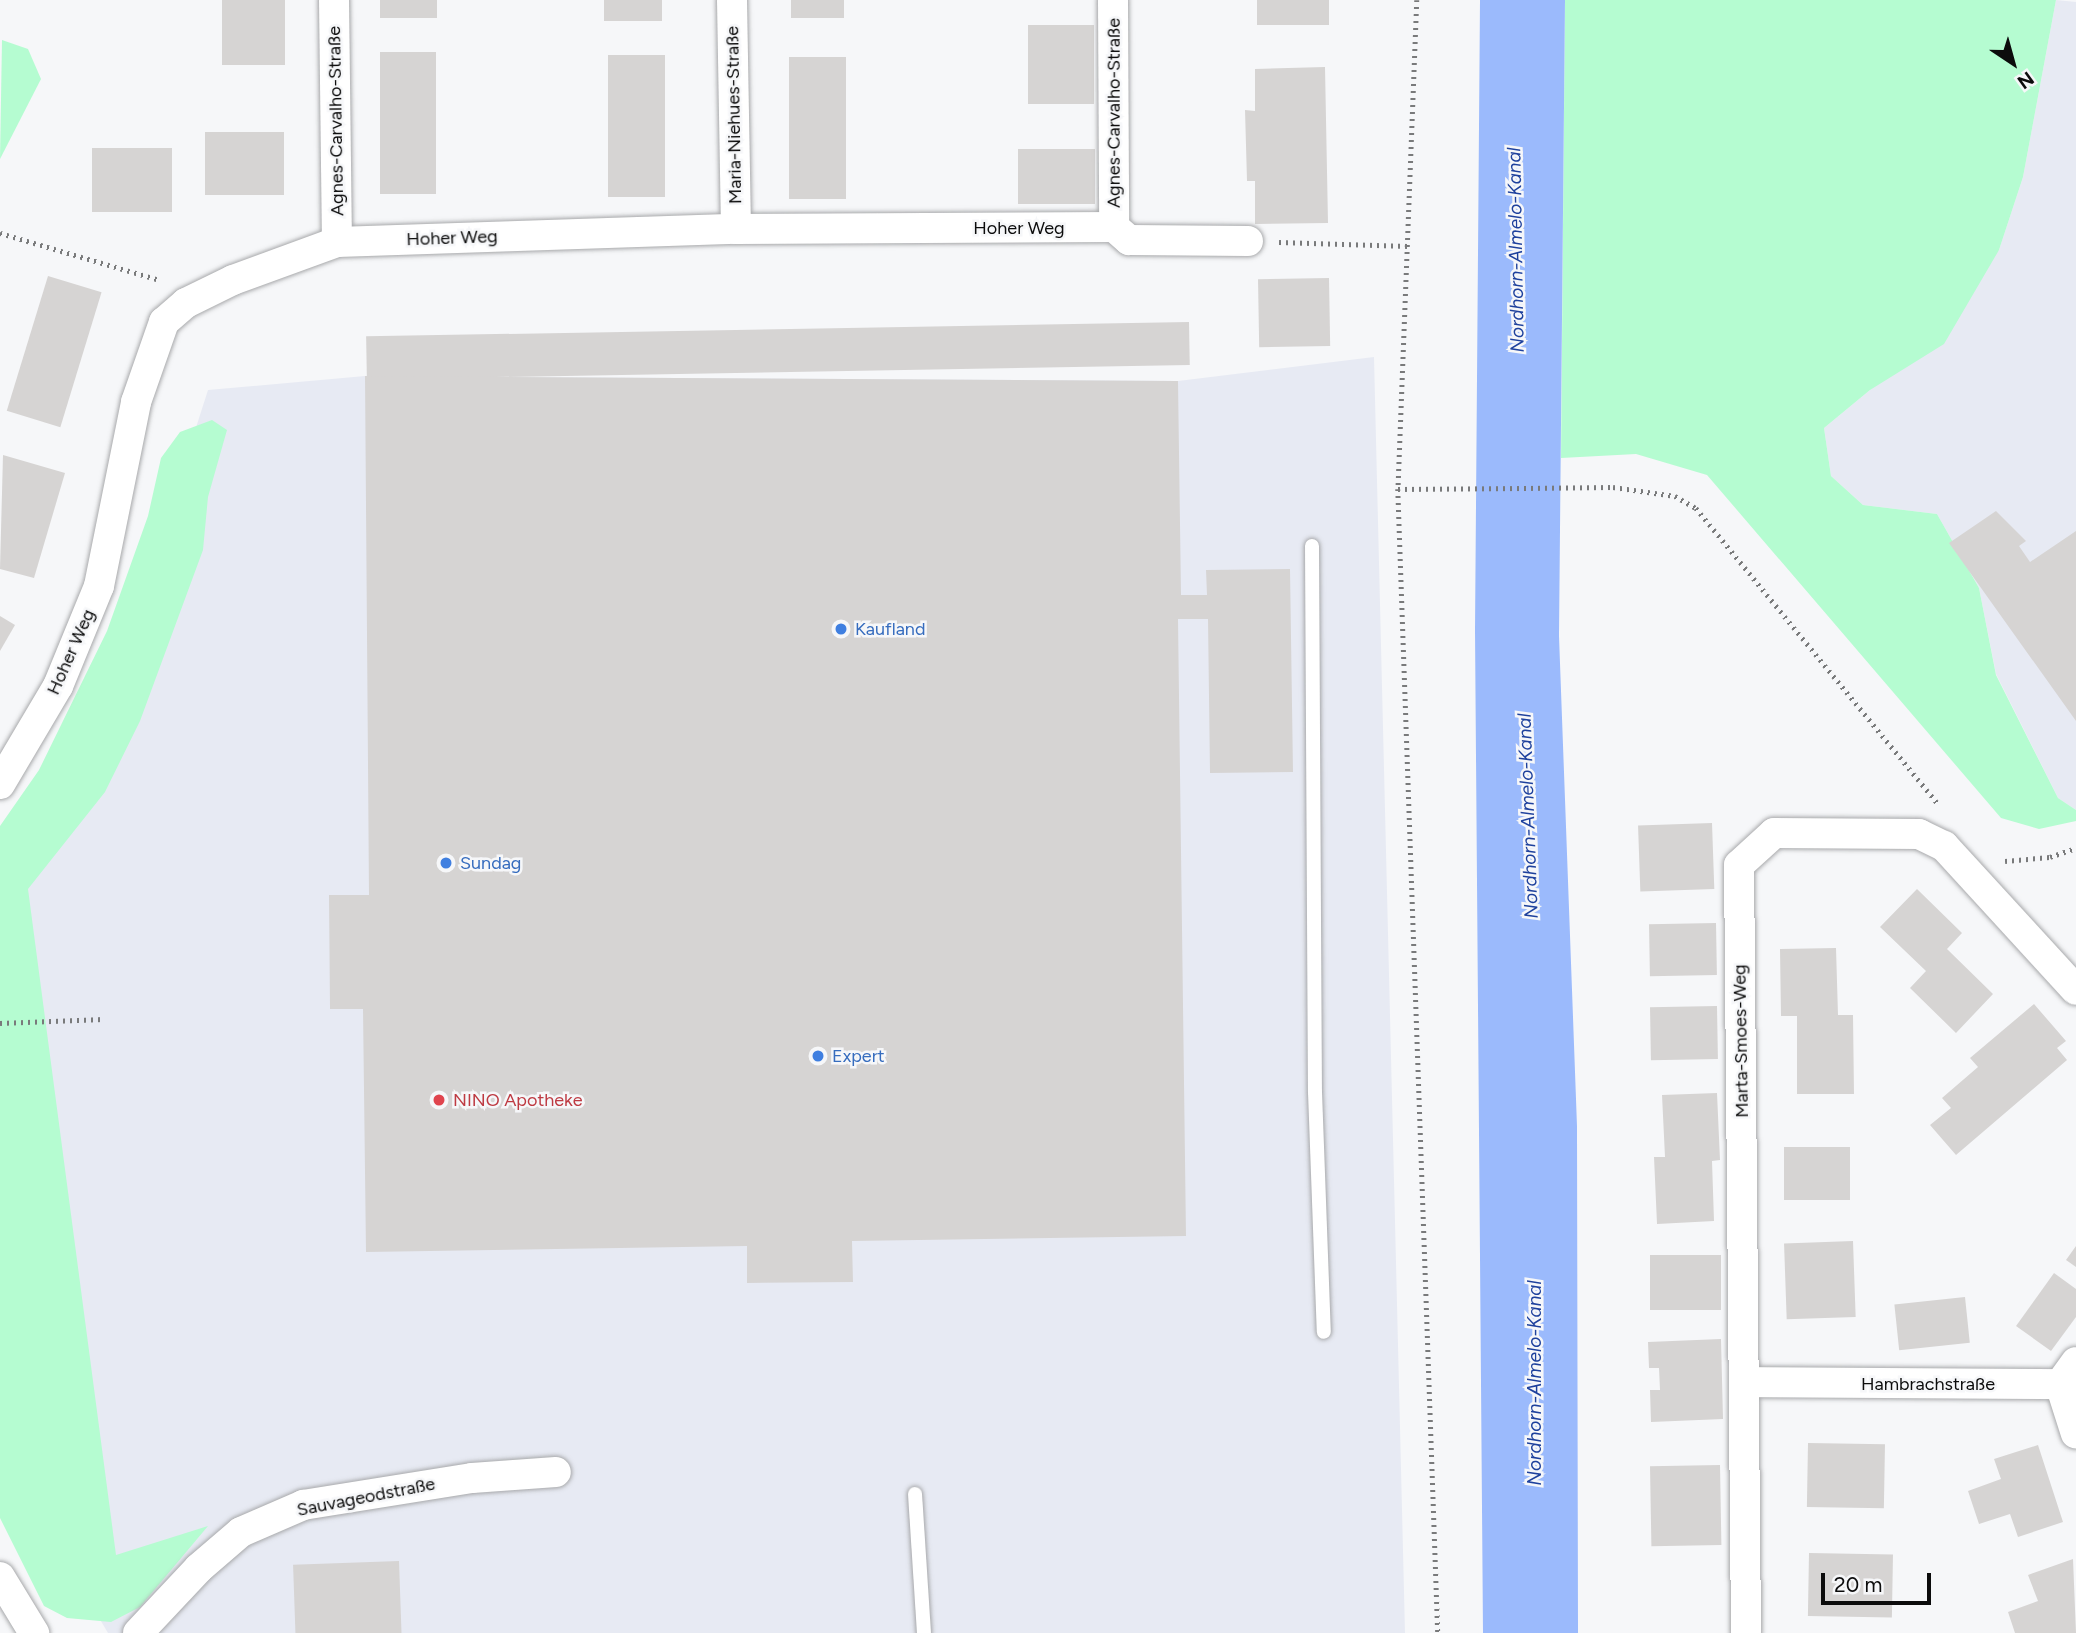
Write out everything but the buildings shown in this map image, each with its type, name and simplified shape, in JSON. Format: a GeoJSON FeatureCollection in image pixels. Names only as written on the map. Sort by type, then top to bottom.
{"type":"FeatureCollection","features":[{"type":"Feature","properties":{"kind":"street","name":"Agnes-Carvalho-Straße"},"geometry":{"type":"LineString","coordinates":[[334,0],[337,242]]}},
{"type":"Feature","properties":{"kind":"street","name":"Maria-Niehues-Straße"},"geometry":{"type":"LineString","coordinates":[[732,0],[736,229]]}},
{"type":"Feature","properties":{"kind":"street","name":"Agnes-Carvalho-Straße"},"geometry":{"type":"LineString","coordinates":[[1113,0],[1114,227]]}},
{"type":"Feature","properties":{"kind":"street","name":"Hoher Weg"},"geometry":{"type":"LineString","coordinates":[[0,784],[58,686],[99,586],[136,402],[164,322],[186,303],[337,242],[736,229],[1114,227],[1129,240],[1248,241]]}},
{"type":"Feature","properties":{"kind":"street","name":"Marta-Smoes-Weg"},"geometry":{"type":"LineString","coordinates":[[1746,1633],[1740,865],[1774,833],[1919,834],[1944,846],[2076,990]]}},
{"type":"Feature","properties":{"kind":"street","name":"Hambrachstraße"},"geometry":{"type":"LineString","coordinates":[[1745,1382],[2068,1373],[2076,1434]]}},
{"type":"Feature","properties":{"kind":"street","name":"Sauvageodstraße"},"geometry":{"type":"LineString","coordinates":[[138,1633],[199,1568],[241,1532],[303,1505],[472,1478],[556,1472]]}},
{"type":"Feature","properties":{"kind":"street"},"geometry":{"type":"LineString","coordinates":[[0,1577],[34,1633]]}},
{"type":"Feature","properties":{"kind":"lane"},"geometry":{"type":"LineString","coordinates":[[1312,546],[1315,1092],[1324,1332]]}},
{"type":"Feature","properties":{"kind":"lane"},"geometry":{"type":"LineString","coordinates":[[915,1494],[924,1633]]}},
{"type":"Feature","properties":{"kind":"path"},"geometry":{"type":"LineString","coordinates":[[1417,0],[1398,489],[1438,1633]]}},
{"type":"Feature","properties":{"kind":"path"},"geometry":{"type":"LineString","coordinates":[[0,233],[158,279],[173,286],[186,303]]}},
{"type":"Feature","properties":{"kind":"path"},"geometry":{"type":"LineString","coordinates":[[1248,241],[1408,246]]}},
{"type":"Feature","properties":{"kind":"path"},"geometry":{"type":"LineString","coordinates":[[1398,489],[1613,487],[1675,496],[1713,525],[1944,812]]}},
{"type":"Feature","properties":{"kind":"path"},"geometry":{"type":"LineString","coordinates":[[1998,860],[2050,857],[2076,848]]}},
{"type":"Feature","properties":{"kind":"path"},"geometry":{"type":"LineString","coordinates":[[0,1023],[104,1019]]}},
{"type":"Feature","properties":{"kind":"shaded area"},"geometry":{"type":"Polygon","coordinates":[[[2056,0],[2076,2],[2076,810],[2058,798],[1996,674],[1979,588],[1937,514],[1863,505],[1831,476],[1824,428],[1870,390],[1999,250],[2023,177],[2056,0]]]}},
{"type":"Feature","properties":{"kind":"shaded area"},"geometry":{"type":"Polygon","coordinates":[[[1374,357],[1405,1633],[108,1633],[66,1562],[0,889],[104,715],[208,390],[365,376],[1178,381],[1374,357]]]}},
{"type":"Feature","properties":{"kind":"green space"},"geometry":{"type":"Polygon","coordinates":[[[1565,0],[2056,0],[2023,177],[1999,250],[1944,344],[1870,390],[1824,428],[1831,476],[1863,505],[1937,514],[1979,588],[1996,675],[2058,798],[2076,810],[2076,821],[2039,829],[2001,818],[1707,475],[1636,454],[1561,458],[1565,0]]]}},
{"type":"Feature","properties":{"kind":"green space"},"geometry":{"type":"Polygon","coordinates":[[[2,40],[28,49],[41,79],[0,159],[2,40]]]}},
{"type":"Feature","properties":{"kind":"green space"},"geometry":{"type":"Polygon","coordinates":[[[212,420],[227,430],[208,497],[203,550],[140,721],[105,792],[28,889],[116,1555],[208,1526],[140,1607],[111,1622],[67,1618],[44,1606],[0,1518],[0,826],[39,770],[107,631],[148,516],[161,458],[180,432],[212,420]]]}},
{"type":"Feature","properties":{"kind":"water","name":"Nordhorn-Almelo-Kanal"},"geometry":{"type":"Polygon","coordinates":[[[1480,0],[1565,0],[1559,636],[1577,1126],[1578,1633],[1483,1633],[1475,631],[1480,0]]]}},
{"type":"Feature","properties":{"kind":"place","name":"Kaufland"},"geometry":{"type":"Point","coordinates":[841,629]}},
{"type":"Feature","properties":{"kind":"place","name":"Sundag"},"geometry":{"type":"Point","coordinates":[446,863]}},
{"type":"Feature","properties":{"kind":"place","name":"Expert"},"geometry":{"type":"Point","coordinates":[818,1056]}},
{"type":"Feature","properties":{"kind":"place","name":"NINO Apotheke"},"geometry":{"type":"Point","coordinates":[439,1100]}}]}
